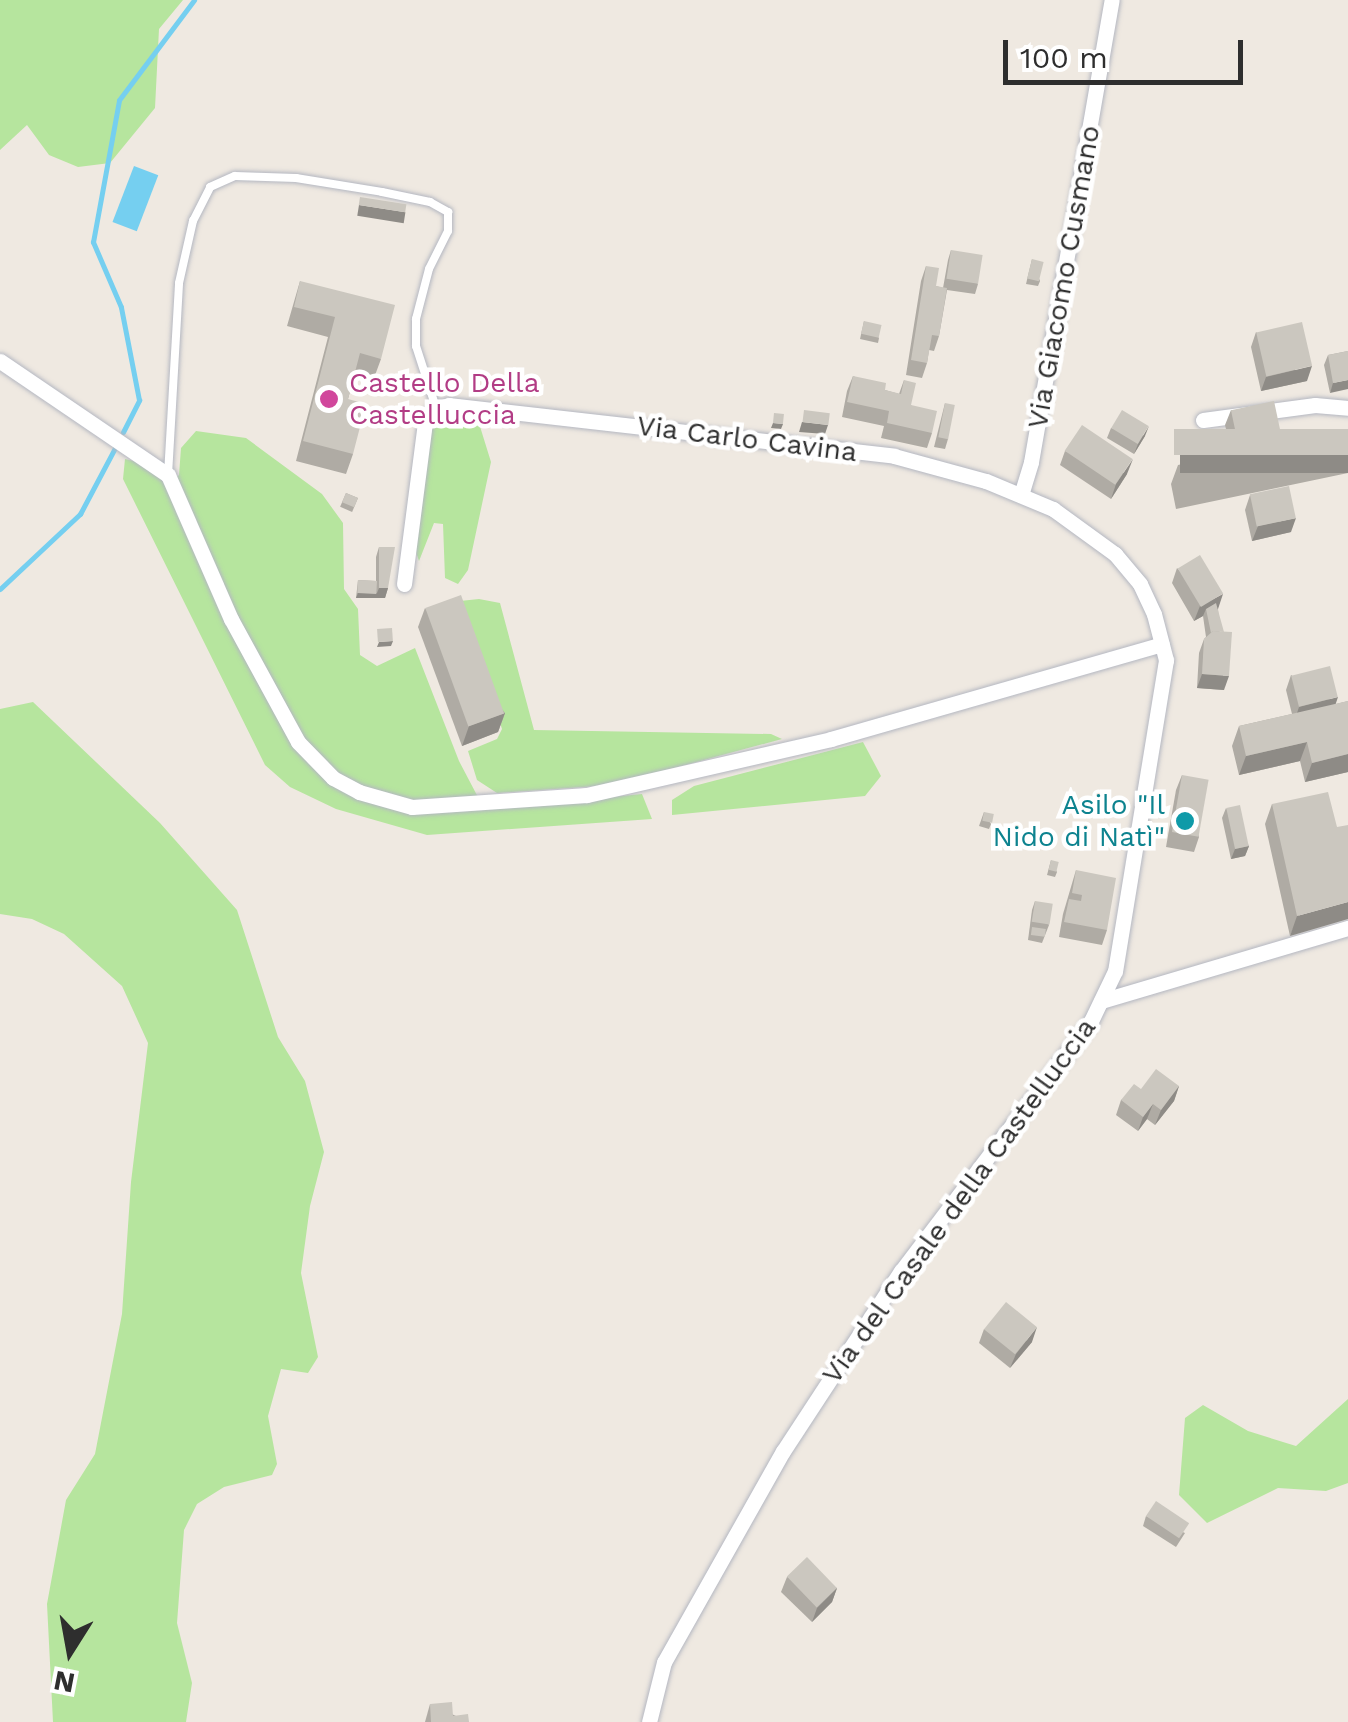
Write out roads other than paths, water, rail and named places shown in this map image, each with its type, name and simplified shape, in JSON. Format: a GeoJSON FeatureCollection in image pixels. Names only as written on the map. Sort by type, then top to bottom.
{"type":"FeatureCollection","features":[{"type":"Feature","properties":{"kind":"street","name":"Via Giacomo Cusmano"},"geometry":{"type":"LineString","coordinates":[[1021,494],[1031,462],[1112,0]]}},
{"type":"Feature","properties":{"kind":"street"},"geometry":{"type":"LineString","coordinates":[[0,361],[168,475],[231,619],[298,742],[346,785],[412,807],[587,796],[831,738],[1118,653],[1162,644]]}},
{"type":"Feature","properties":{"kind":"street"},"geometry":{"type":"LineString","coordinates":[[1203,420],[1315,404],[1348,408]]}},
{"type":"Feature","properties":{"kind":"street","name":"Via Carlo Cavina"},"geometry":{"type":"LineString","coordinates":[[436,408],[448,405],[894,456],[1021,494],[1053,509],[1115,554],[1140,584],[1162,644]]}},
{"type":"Feature","properties":{"kind":"street"},"geometry":{"type":"LineString","coordinates":[[404,584],[424,428],[436,408]]}},
{"type":"Feature","properties":{"kind":"street","name":"Via del Casale della Castelluccia"},"geometry":{"type":"LineString","coordinates":[[649,1722],[664,1662],[782,1451],[901,1271],[1091,1021],[1116,972],[1165,681],[1162,644]]}},
{"type":"Feature","properties":{"kind":"street"},"geometry":{"type":"LineString","coordinates":[[1101,1001],[1348,928]]}},
{"type":"Feature","properties":{"kind":"lane"},"geometry":{"type":"LineString","coordinates":[[168,475],[179,283],[193,221],[210,186],[235,176],[296,178],[382,192],[430,202],[448,212],[448,231],[429,268],[416,319],[416,346],[436,408]]}},
{"type":"Feature","properties":{"kind":"water"},"geometry":{"type":"Polygon","coordinates":[[[134,166],[158,175],[137,231],[112,222],[134,166]]]}},
{"type":"Feature","properties":{"kind":"waterway"},"geometry":{"type":"LineString","coordinates":[[123,432],[139,400],[121,307],[93,242],[119,100],[194,0]]}},
{"type":"Feature","properties":{"kind":"waterway"},"geometry":{"type":"LineString","coordinates":[[0,589],[80,514],[116,446]]}},
{"type":"Feature","properties":{"kind":"place","name":"Castello Della Castelluccia"},"geometry":{"type":"Point","coordinates":[329,399]}},
{"type":"Feature","properties":{"kind":"place","name":"Asilo \"Il Nido di Natì\""},"geometry":{"type":"Point","coordinates":[1185,821]}}]}
